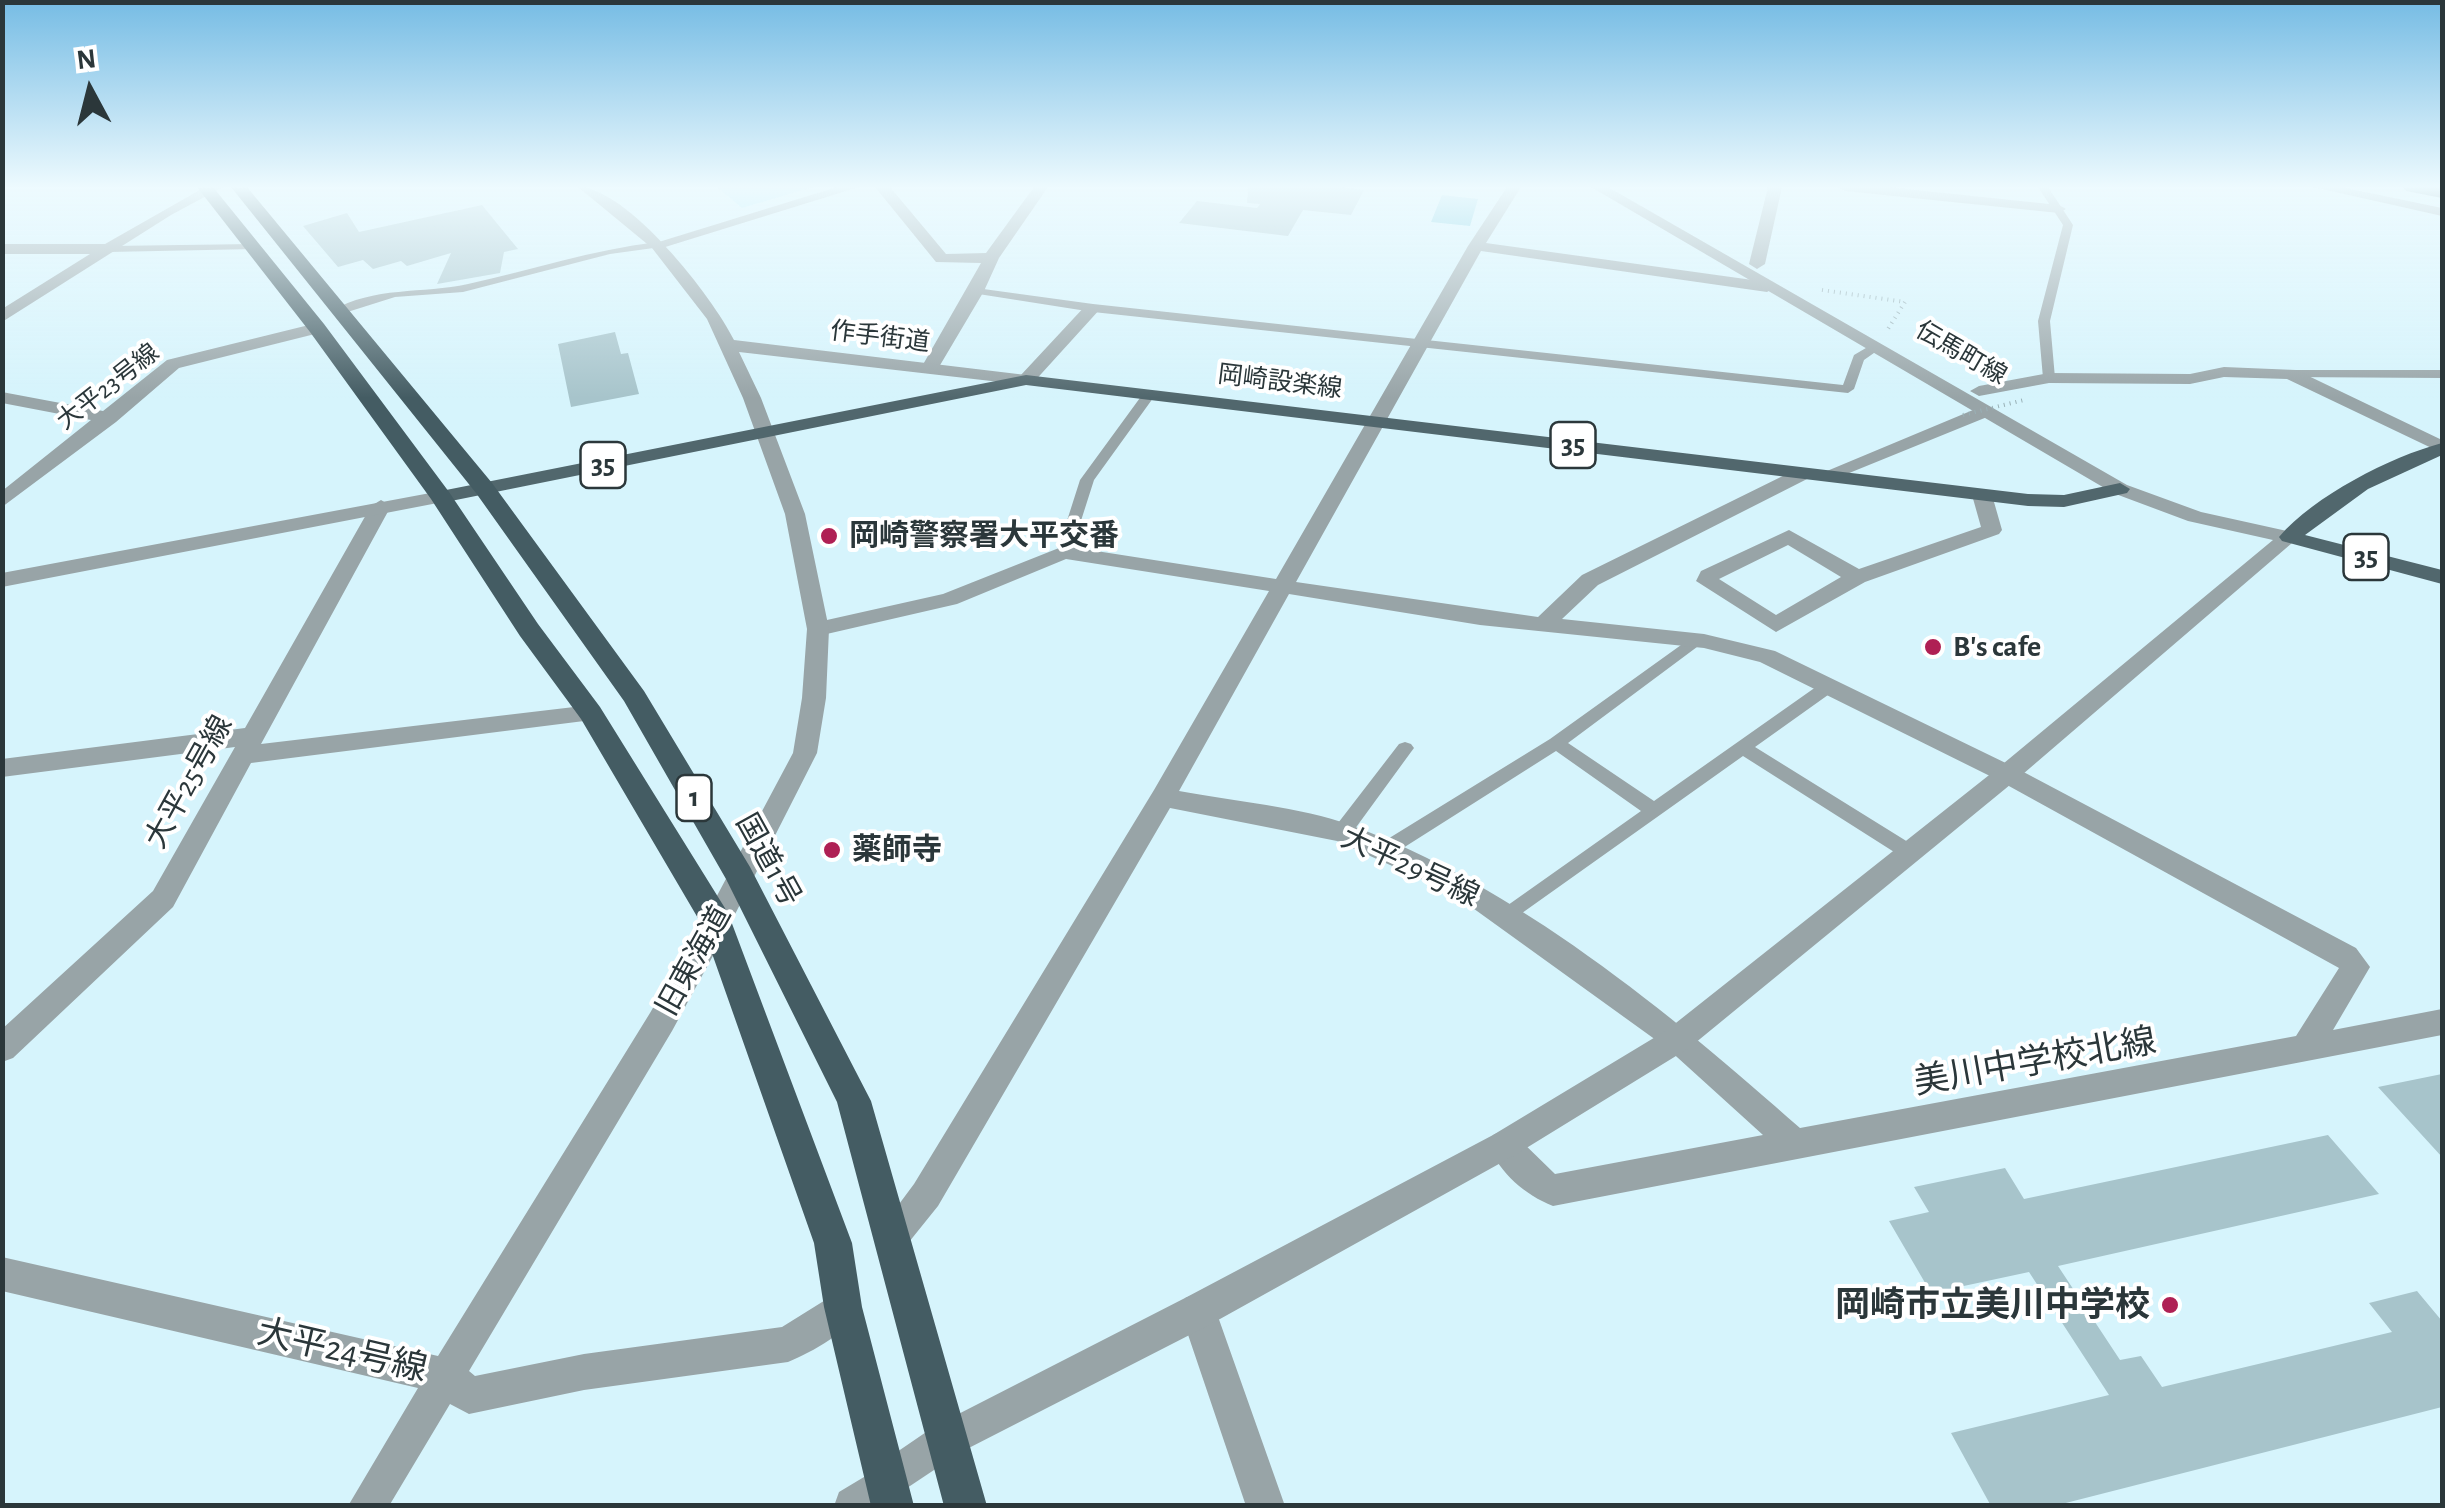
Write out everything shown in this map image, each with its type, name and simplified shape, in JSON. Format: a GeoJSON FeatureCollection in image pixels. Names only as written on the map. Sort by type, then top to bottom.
{"type":"FeatureCollection","features":[{"type":"Feature","properties":{"kind":"highway","name":"国道1号"},"geometry":{"type":"LineString","coordinates":[[261,257],[328,320],[484,488],[634,698],[739,875],[854,1101],[966,1506]]}},
{"type":"Feature","properties":{"kind":"highway","name":"国道1号"},"geometry":{"type":"LineString","coordinates":[[286,257],[528,630],[591,713],[717,922],[833,1242],[843,1307],[891,1493]]}},
{"type":"Feature","properties":{"kind":"main road","name":"岡崎設楽線"},"geometry":{"type":"LineString","coordinates":[[441,497],[1026,380],[1982,494],[2064,501],[2120,490]]}},
{"type":"Feature","properties":{"kind":"main road","name":"35"},"geometry":{"type":"LineString","coordinates":[[2289,537],[2362,481],[2442,448]]}},
{"type":"Feature","properties":{"kind":"main road","name":"35"},"geometry":{"type":"LineString","coordinates":[[2289,537],[2442,577]]}},
{"type":"Feature","properties":{"kind":"street"},"geometry":{"type":"LineString","coordinates":[[2,317],[97,257]]}},
{"type":"Feature","properties":{"kind":"street","name":"旧東海道"},"geometry":{"type":"LineString","coordinates":[[367,1506],[661,1022],[805,754],[814,698],[818,629],[796,514],[728,344],[704,300],[667,257]]}},
{"type":"Feature","properties":{"kind":"street"},"geometry":{"type":"LineString","coordinates":[[930,368],[991,258],[941,257]]}},
{"type":"Feature","properties":{"kind":"street"},"geometry":{"type":"LineString","coordinates":[[893,1235],[926,1194],[1162,797],[1380,422],[1470,257]]}},
{"type":"Feature","properties":{"kind":"street"},"geometry":{"type":"LineString","coordinates":[[1557,257],[1767,287]]}},
{"type":"Feature","properties":{"kind":"street","name":"伝馬町線"},"geometry":{"type":"LineString","coordinates":[[1720,257],[1767,287],[1880,343],[2122,474],[2289,537]]}},
{"type":"Feature","properties":{"kind":"street","name":"伝馬町線"},"geometry":{"type":"LineString","coordinates":[[1744,257],[1880,343]]}},
{"type":"Feature","properties":{"kind":"street"},"geometry":{"type":"LineString","coordinates":[[1757,264],[1759,257]]}},
{"type":"Feature","properties":{"kind":"street"},"geometry":{"type":"LineString","coordinates":[[1026,380],[1094,308]]}},
{"type":"Feature","properties":{"kind":"street","name":"大平23号線"},"geometry":{"type":"LineString","coordinates":[[2,501],[173,364],[328,320]]}},
{"type":"Feature","properties":{"kind":"street","name":"作手街道"},"geometry":{"type":"LineString","coordinates":[[728,344],[1026,380]]}},
{"type":"Feature","properties":{"kind":"street"},"geometry":{"type":"LineString","coordinates":[[1544,624],[1590,580],[1814,474],[1982,401],[2049,378],[2190,379],[2224,372],[2290,374],[2442,448]]}},
{"type":"Feature","properties":{"kind":"street"},"geometry":{"type":"LineString","coordinates":[[2,397],[110,418]]}},
{"type":"Feature","properties":{"kind":"street"},"geometry":{"type":"LineString","coordinates":[[1982,401],[2120,490],[2194,516],[2289,537]]}},
{"type":"Feature","properties":{"kind":"street"},"geometry":{"type":"LineString","coordinates":[[1857,577],[1789,536],[1709,576],[1707,582],[1776,625],[1857,577],[1992,530],[1982,494]]}},
{"type":"Feature","properties":{"kind":"street"},"geometry":{"type":"LineString","coordinates":[[2,580],[441,497]]}},
{"type":"Feature","properties":{"kind":"street","name":"大平25号線"},"geometry":{"type":"LineString","coordinates":[[2,1048],[163,898],[380,506]]}},
{"type":"Feature","properties":{"kind":"street"},"geometry":{"type":"LineString","coordinates":[[853,1506],[891,1493],[948,1439],[1198,1311],[1504,1145],[1678,1039],[2006,774],[2289,537]]}},
{"type":"Feature","properties":{"kind":"street"},"geometry":{"type":"LineString","coordinates":[[818,629],[948,598],[1064,552],[1544,624],[1694,640],[1767,656],[2006,774],[2346,956],[2356,968],[2303,1051]]}},
{"type":"Feature","properties":{"kind":"street"},"geometry":{"type":"LineString","coordinates":[[2,768],[591,713]]}},
{"type":"Feature","properties":{"kind":"street","name":"大平29号線"},"geometry":{"type":"LineString","coordinates":[[1162,797],[1342,832],[1462,885],[1678,1039]]}},
{"type":"Feature","properties":{"kind":"street","name":"美川中学校北線"},"geometry":{"type":"LineString","coordinates":[[1504,1145],[1537,1182],[1553,1190],[2442,1022]]}},
{"type":"Feature","properties":{"kind":"street"},"geometry":{"type":"LineString","coordinates":[[1678,1039],[1796,1144]]}},
{"type":"Feature","properties":{"kind":"street","name":"大平24号線"},"geometry":{"type":"LineString","coordinates":[[6,1278],[447,1376],[470,1396],[584,1372],[788,1344],[843,1307]]}},
{"type":"Feature","properties":{"kind":"street"},"geometry":{"type":"LineString","coordinates":[[1198,1311],[1266,1506]]}},
{"type":"Feature","properties":{"kind":"lane"},"geometry":{"type":"LineString","coordinates":[[328,320],[394,294],[464,288],[590,257]]}},
{"type":"Feature","properties":{"kind":"lane"},"geometry":{"type":"LineString","coordinates":[[2049,378],[2044,321],[2060,257]]}},
{"type":"Feature","properties":{"kind":"lane"},"geometry":{"type":"LineString","coordinates":[[976,290],[1094,308],[1848,389],[1858,358],[1880,343]]}},
{"type":"Feature","properties":{"kind":"lane"},"geometry":{"type":"LineString","coordinates":[[2290,374],[2442,374]]}},
{"type":"Feature","properties":{"kind":"lane"},"geometry":{"type":"LineString","coordinates":[[1064,552],[1088,480],[1150,394]]}},
{"type":"Feature","properties":{"kind":"lane"},"geometry":{"type":"LineString","coordinates":[[1385,850],[1556,744],[1694,640]]}},
{"type":"Feature","properties":{"kind":"lane"},"geometry":{"type":"LineString","coordinates":[[1508,915],[1829,686]]}},
{"type":"Feature","properties":{"kind":"lane"},"geometry":{"type":"LineString","coordinates":[[1556,744],[1655,811]]}},
{"type":"Feature","properties":{"kind":"lane"},"geometry":{"type":"LineString","coordinates":[[1342,832],[1406,748]]}},
{"type":"Feature","properties":{"kind":"lane"},"geometry":{"type":"LineString","coordinates":[[1743,748],[1909,852]]}},
{"type":"Feature","properties":{"kind":"path"},"geometry":{"type":"LineString","coordinates":[[1794,286],[1905,302],[1880,343]]}},
{"type":"Feature","properties":{"kind":"path"},"geometry":{"type":"LineString","coordinates":[[1963,415],[2024,400]]}},
{"type":"Feature","properties":{"kind":"building"},"geometry":{"type":"Polygon","coordinates":[[[330,257],[436,257],[407,266],[401,261],[373,269],[363,260],[338,267],[330,257]]]}},
{"type":"Feature","properties":{"kind":"building"},"geometry":{"type":"Polygon","coordinates":[[[449,257],[503,257],[500,273],[437,284],[449,257]]]}},
{"type":"Feature","properties":{"kind":"building"},"geometry":{"type":"Polygon","coordinates":[[[615,332],[621,354],[628,353],[639,394],[571,407],[558,344],[615,332]]]}},
{"type":"Feature","properties":{"kind":"building"},"geometry":{"type":"Polygon","coordinates":[[[2442,1074],[2442,1157],[2378,1087],[2442,1074]]]}},
{"type":"Feature","properties":{"kind":"building"},"geometry":{"type":"Polygon","coordinates":[[[2328,1135],[2379,1194],[2058,1266],[2120,1360],[2141,1356],[2162,1387],[2392,1332],[2369,1303],[2417,1291],[2442,1321],[2442,1407],[2054,1506],[1991,1506],[1951,1433],[2109,1395],[2029,1272],[1931,1293],[1889,1221],[1929,1212],[1914,1187],[2005,1168],[2024,1199],[2328,1135]]]}},
{"type":"Feature","properties":{"kind":"place","name":"岡崎警察署大平交番"},"geometry":{"type":"Point","coordinates":[829,536]}},
{"type":"Feature","properties":{"kind":"place","name":"B's cafe"},"geometry":{"type":"Point","coordinates":[1933,647]}},
{"type":"Feature","properties":{"kind":"place","name":"薬師寺"},"geometry":{"type":"Point","coordinates":[832,850]}},
{"type":"Feature","properties":{"kind":"place","name":"岡崎市立美川中学校"},"geometry":{"type":"Point","coordinates":[2170,1305]}}]}
